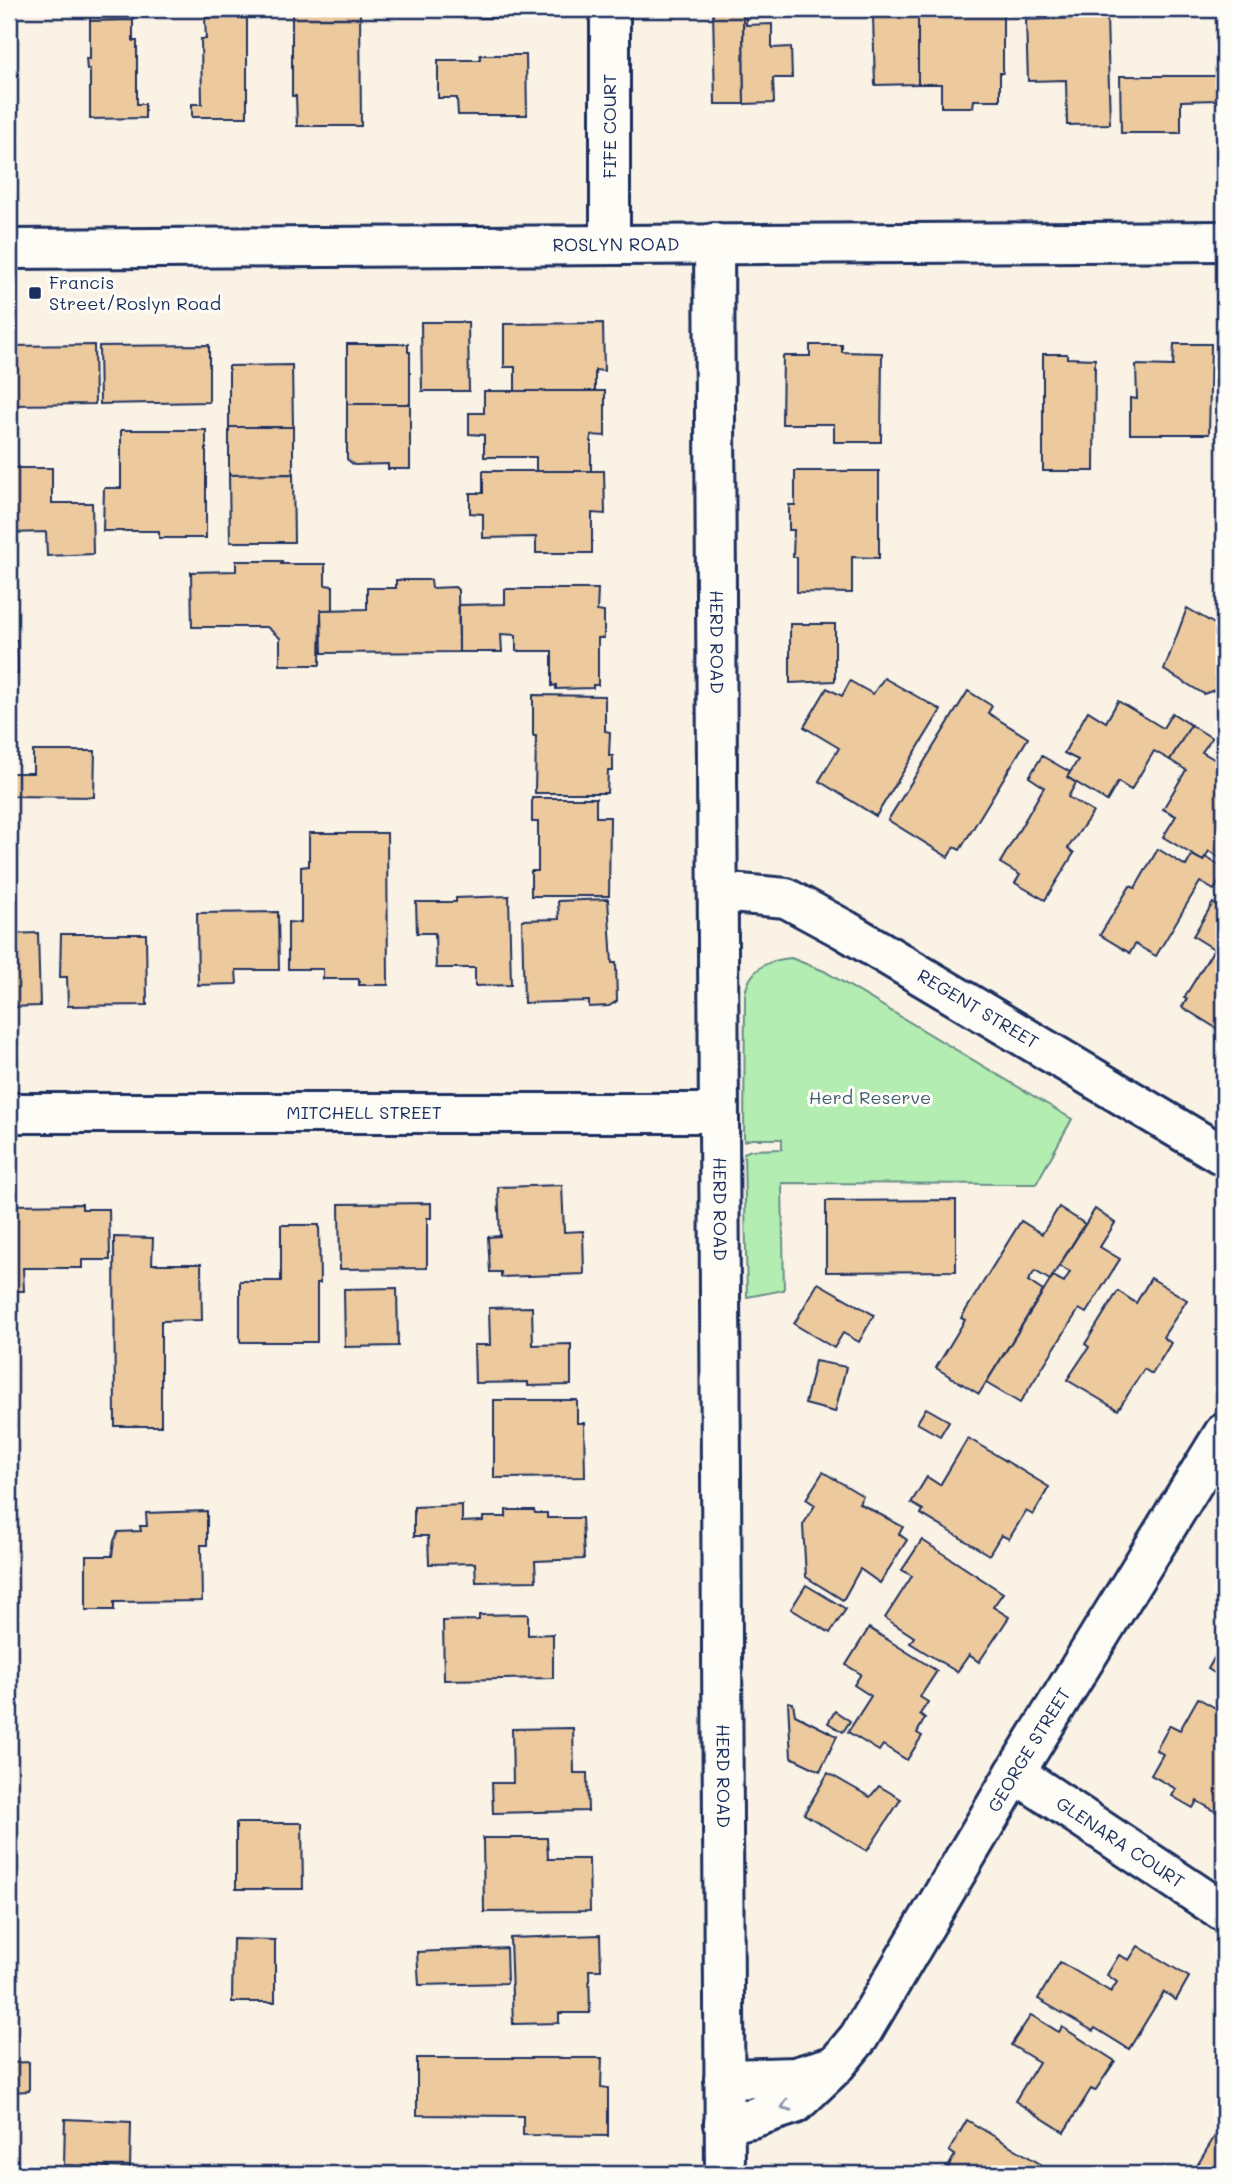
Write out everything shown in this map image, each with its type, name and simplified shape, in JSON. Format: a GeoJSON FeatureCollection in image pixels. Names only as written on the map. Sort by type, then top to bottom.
{"type":"FeatureCollection","features":[{"type":"Feature","properties":{"kind":"street","name":"FIFE COURT"},"geometry":{"type":"LineString","coordinates":[[610,9],[610,243]]}},
{"type":"Feature","properties":{"kind":"street","name":"ROSLYN ROAD"},"geometry":{"type":"LineString","coordinates":[[9,249],[1224,241]]}},
{"type":"Feature","properties":{"kind":"street","name":"HERD ROAD"},"geometry":{"type":"LineString","coordinates":[[714,243],[725,2174]]}},
{"type":"Feature","properties":{"kind":"street","name":"REGENT STREET"},"geometry":{"type":"LineString","coordinates":[[719,892],[786,898],[845,930],[1224,1156]]}},
{"type":"Feature","properties":{"kind":"street","name":"MITCHELL STREET"},"geometry":{"type":"LineString","coordinates":[[9,1113],[718,1113]]}},
{"type":"Feature","properties":{"kind":"street","name":"GEORGE STREET"},"geometry":{"type":"LineString","coordinates":[[724,2123],[752,2118],[794,2104],[835,2066],[859,2037],[1015,1773],[1224,1433]]}},
{"type":"Feature","properties":{"kind":"street","name":"GLENARA COURT"},"geometry":{"type":"LineString","coordinates":[[1015,1773],[1224,1912]]}},
{"type":"Feature","properties":{"kind":"street"},"geometry":{"type":"LineString","coordinates":[[724,2079],[795,2077],[835,2066]]}},
{"type":"Feature","properties":{"kind":"green space","name":"Herd Reserve"},"geometry":{"type":"Polygon","coordinates":[[[791,958],[824,971],[1072,1119],[1036,1184],[782,1183],[784,1290],[747,1297],[744,1153],[751,1150],[782,1149],[782,1139],[744,1141],[745,994],[750,978],[760,967],[791,958]]]}},
{"type":"Feature","properties":{"kind":"building"},"geometry":{"type":"Polygon","coordinates":[[[90,9],[133,9],[133,20],[90,21],[90,9]]]}},
{"type":"Feature","properties":{"kind":"building"},"geometry":{"type":"Polygon","coordinates":[[[205,9],[247,9],[247,18],[205,18],[205,9]]]}},
{"type":"Feature","properties":{"kind":"building"},"geometry":{"type":"Polygon","coordinates":[[[292,9],[360,9],[361,126],[297,126],[296,96],[292,96],[292,9]]]}},
{"type":"Feature","properties":{"kind":"building"},"geometry":{"type":"Polygon","coordinates":[[[457,9],[526,9],[526,18],[479,18],[479,15],[457,15],[457,9]]]}},
{"type":"Feature","properties":{"kind":"building"},"geometry":{"type":"Polygon","coordinates":[[[713,9],[743,9],[744,104],[715,104],[713,9]]]}},
{"type":"Feature","properties":{"kind":"building"},"geometry":{"type":"Polygon","coordinates":[[[743,9],[746,9],[746,25],[772,24],[772,48],[791,47],[792,78],[773,78],[774,103],[744,104],[743,9]]]}},
{"type":"Feature","properties":{"kind":"building"},"geometry":{"type":"Polygon","coordinates":[[[971,9],[1003,9],[1003,73],[1000,73],[1000,100],[974,100],[973,107],[941,107],[941,84],[918,84],[918,14],[971,14],[971,9]]]}},
{"type":"Feature","properties":{"kind":"building"},"geometry":{"type":"Polygon","coordinates":[[[918,14],[918,84],[875,85],[873,16],[918,14]]]}},
{"type":"Feature","properties":{"kind":"building"},"geometry":{"type":"Polygon","coordinates":[[[1107,17],[1110,124],[1067,125],[1066,80],[1028,81],[1026,20],[1107,17]]]}},
{"type":"Feature","properties":{"kind":"building"},"geometry":{"type":"Polygon","coordinates":[[[205,18],[247,18],[247,117],[192,117],[192,104],[202,104],[201,39],[206,39],[205,18]]]}},
{"type":"Feature","properties":{"kind":"building"},"geometry":{"type":"Polygon","coordinates":[[[133,20],[133,41],[137,41],[137,104],[145,104],[145,118],[90,119],[90,69],[87,70],[86,58],[90,59],[90,21],[133,20]]]}},
{"type":"Feature","properties":{"kind":"building"},"geometry":{"type":"Polygon","coordinates":[[[480,55],[526,55],[527,115],[458,115],[457,98],[438,98],[438,60],[480,60],[480,55]]]}},
{"type":"Feature","properties":{"kind":"building"},"geometry":{"type":"Polygon","coordinates":[[[1120,76],[1217,76],[1217,100],[1181,101],[1181,133],[1121,133],[1120,76]]]}},
{"type":"Feature","properties":{"kind":"building"},"geometry":{"type":"Polygon","coordinates":[[[421,322],[468,322],[469,391],[422,391],[421,322]]]}},
{"type":"Feature","properties":{"kind":"building"},"geometry":{"type":"Polygon","coordinates":[[[603,323],[604,371],[595,370],[595,391],[515,391],[515,367],[504,367],[504,324],[603,323]]]}},
{"type":"Feature","properties":{"kind":"building"},"geometry":{"type":"Polygon","coordinates":[[[347,344],[408,344],[410,404],[347,404],[347,344]]]}},
{"type":"Feature","properties":{"kind":"building"},"geometry":{"type":"Polygon","coordinates":[[[1174,344],[1211,344],[1209,434],[1130,434],[1130,398],[1137,399],[1136,365],[1173,366],[1174,344]]]}},
{"type":"Feature","properties":{"kind":"building"},"geometry":{"type":"Polygon","coordinates":[[[94,345],[95,404],[9,405],[9,346],[94,345]]]}},
{"type":"Feature","properties":{"kind":"building"},"geometry":{"type":"Polygon","coordinates":[[[209,345],[209,402],[100,404],[99,346],[209,345]]]}},
{"type":"Feature","properties":{"kind":"building"},"geometry":{"type":"Polygon","coordinates":[[[810,345],[842,345],[842,352],[882,353],[881,442],[834,442],[834,424],[782,424],[783,356],[810,356],[810,345]]]}},
{"type":"Feature","properties":{"kind":"building"},"geometry":{"type":"Polygon","coordinates":[[[1043,354],[1067,354],[1067,358],[1095,359],[1094,471],[1043,471],[1043,354]]]}},
{"type":"Feature","properties":{"kind":"building"},"geometry":{"type":"Polygon","coordinates":[[[292,365],[293,427],[229,427],[229,366],[292,365]]]}},
{"type":"Feature","properties":{"kind":"building"},"geometry":{"type":"Polygon","coordinates":[[[484,391],[605,391],[605,436],[591,435],[591,471],[536,471],[536,457],[484,457],[484,435],[469,434],[469,413],[484,413],[484,391]]]}},
{"type":"Feature","properties":{"kind":"building"},"geometry":{"type":"Polygon","coordinates":[[[347,404],[410,404],[410,469],[388,469],[388,464],[354,465],[347,459],[347,404]]]}},
{"type":"Feature","properties":{"kind":"building"},"geometry":{"type":"Polygon","coordinates":[[[229,427],[293,427],[293,474],[229,475],[229,427]]]}},
{"type":"Feature","properties":{"kind":"building"},"geometry":{"type":"Polygon","coordinates":[[[121,430],[206,430],[206,538],[159,538],[159,531],[103,531],[104,488],[121,488],[121,430]]]}},
{"type":"Feature","properties":{"kind":"building"},"geometry":{"type":"Polygon","coordinates":[[[9,468],[52,468],[52,503],[92,503],[93,554],[47,556],[46,532],[9,533],[9,468]]]}},
{"type":"Feature","properties":{"kind":"building"},"geometry":{"type":"Polygon","coordinates":[[[483,471],[604,471],[605,514],[592,513],[592,553],[536,553],[536,537],[483,538],[483,514],[470,513],[470,493],[483,493],[483,471]]]}},
{"type":"Feature","properties":{"kind":"building"},"geometry":{"type":"Polygon","coordinates":[[[795,471],[879,471],[879,558],[852,557],[852,593],[797,592],[797,557],[793,557],[794,530],[789,530],[789,505],[795,505],[795,471]]]}},
{"type":"Feature","properties":{"kind":"building"},"geometry":{"type":"Polygon","coordinates":[[[293,474],[294,542],[230,542],[229,475],[293,474]]]}},
{"type":"Feature","properties":{"kind":"building"},"geometry":{"type":"Polygon","coordinates":[[[236,561],[325,564],[325,585],[333,586],[333,610],[321,610],[320,665],[280,665],[280,638],[267,627],[192,627],[191,572],[236,571],[236,561]]]}},
{"type":"Feature","properties":{"kind":"building"},"geometry":{"type":"Polygon","coordinates":[[[396,580],[431,580],[432,588],[455,587],[458,590],[459,652],[322,653],[321,610],[367,609],[367,588],[396,588],[396,580]]]}},
{"type":"Feature","properties":{"kind":"building"},"geometry":{"type":"Polygon","coordinates":[[[505,589],[598,589],[597,611],[604,612],[604,638],[598,638],[598,685],[593,685],[593,688],[556,689],[556,685],[552,686],[552,651],[516,651],[516,635],[501,634],[502,652],[459,652],[459,605],[505,604],[505,589]]]}},
{"type":"Feature","properties":{"kind":"building"},"geometry":{"type":"Polygon","coordinates":[[[1187,608],[1218,626],[1217,689],[1204,694],[1164,670],[1187,608]]]}},
{"type":"Feature","properties":{"kind":"building"},"geometry":{"type":"Polygon","coordinates":[[[790,624],[835,624],[835,681],[790,683],[790,624]]]}},
{"type":"Feature","properties":{"kind":"building"},"geometry":{"type":"Polygon","coordinates":[[[17,640],[18,674],[9,674],[9,641],[17,640]]]}},
{"type":"Feature","properties":{"kind":"building"},"geometry":{"type":"Polygon","coordinates":[[[884,678],[941,710],[876,816],[819,781],[839,748],[804,727],[827,688],[842,696],[850,681],[873,694],[884,678]]]}},
{"type":"Feature","properties":{"kind":"building"},"geometry":{"type":"Polygon","coordinates":[[[968,691],[992,706],[988,713],[1028,738],[960,850],[954,847],[948,857],[888,820],[968,691]]]}},
{"type":"Feature","properties":{"kind":"building"},"geometry":{"type":"Polygon","coordinates":[[[533,695],[605,696],[605,731],[610,732],[609,756],[613,756],[613,771],[608,771],[607,793],[535,793],[536,736],[533,736],[533,695]]]}},
{"type":"Feature","properties":{"kind":"building"},"geometry":{"type":"Polygon","coordinates":[[[1118,701],[1163,728],[1172,713],[1191,725],[1170,760],[1154,751],[1131,790],[1118,782],[1107,801],[1067,777],[1078,760],[1064,753],[1088,711],[1106,722],[1118,701]]]}},
{"type":"Feature","properties":{"kind":"building"},"geometry":{"type":"Polygon","coordinates":[[[1191,725],[1212,738],[1202,752],[1224,765],[1224,860],[1209,851],[1203,861],[1163,837],[1176,816],[1163,809],[1186,770],[1170,760],[1191,725]]]}},
{"type":"Feature","properties":{"kind":"building"},"geometry":{"type":"Polygon","coordinates":[[[33,751],[95,751],[94,797],[9,796],[9,773],[33,773],[33,751]]]}},
{"type":"Feature","properties":{"kind":"building"},"geometry":{"type":"Polygon","coordinates":[[[1042,756],[1070,772],[1067,777],[1076,783],[1068,797],[1093,812],[1068,848],[1074,853],[1045,900],[1015,883],[1020,875],[1000,863],[1044,787],[1029,777],[1042,756]]]}},
{"type":"Feature","properties":{"kind":"building"},"geometry":{"type":"Polygon","coordinates":[[[532,798],[596,798],[596,817],[610,817],[609,896],[531,896],[531,871],[538,871],[538,822],[532,822],[532,798]]]}},
{"type":"Feature","properties":{"kind":"building"},"geometry":{"type":"Polygon","coordinates":[[[309,833],[387,833],[388,985],[359,985],[359,979],[323,979],[323,969],[288,969],[288,922],[301,923],[301,867],[309,866],[309,833]]]}},
{"type":"Feature","properties":{"kind":"building"},"geometry":{"type":"Polygon","coordinates":[[[1158,849],[1186,866],[1192,855],[1203,861],[1205,857],[1224,868],[1224,874],[1214,890],[1200,882],[1156,956],[1135,944],[1130,953],[1100,935],[1130,886],[1135,888],[1158,849]]]}},
{"type":"Feature","properties":{"kind":"building"},"geometry":{"type":"Polygon","coordinates":[[[509,896],[511,985],[475,986],[475,968],[436,968],[435,933],[417,933],[416,902],[456,902],[456,898],[509,896]]]}},
{"type":"Feature","properties":{"kind":"building"},"geometry":{"type":"Polygon","coordinates":[[[608,899],[612,963],[616,963],[617,1001],[609,1006],[589,1007],[589,1001],[524,1003],[522,920],[559,919],[558,901],[608,899]]]}},
{"type":"Feature","properties":{"kind":"building"},"geometry":{"type":"Polygon","coordinates":[[[1213,903],[1224,910],[1224,1033],[1182,1007],[1187,999],[1184,998],[1214,949],[1193,936],[1213,903]]]}},
{"type":"Feature","properties":{"kind":"building"},"geometry":{"type":"Polygon","coordinates":[[[278,912],[279,970],[236,970],[237,984],[198,985],[197,913],[278,912]]]}},
{"type":"Feature","properties":{"kind":"building"},"geometry":{"type":"Polygon","coordinates":[[[38,933],[40,1006],[9,1007],[9,934],[38,933]]]}},
{"type":"Feature","properties":{"kind":"building"},"geometry":{"type":"Polygon","coordinates":[[[61,934],[146,934],[147,1005],[68,1006],[67,977],[60,977],[61,934]]]}},
{"type":"Feature","properties":{"kind":"building"},"geometry":{"type":"Polygon","coordinates":[[[562,1185],[564,1232],[583,1231],[584,1274],[501,1277],[501,1272],[490,1272],[488,1237],[500,1236],[498,1187],[562,1185]]]}},
{"type":"Feature","properties":{"kind":"building"},"geometry":{"type":"Polygon","coordinates":[[[956,1200],[956,1271],[826,1272],[826,1201],[956,1200]]]}},
{"type":"Feature","properties":{"kind":"building"},"geometry":{"type":"Polygon","coordinates":[[[431,1203],[431,1218],[427,1218],[427,1268],[340,1269],[339,1204],[431,1203]]]}},
{"type":"Feature","properties":{"kind":"building"},"geometry":{"type":"Polygon","coordinates":[[[82,1204],[82,1209],[109,1209],[110,1260],[82,1260],[82,1268],[23,1268],[24,1291],[9,1291],[9,1205],[82,1204]]]}},
{"type":"Feature","properties":{"kind":"building"},"geometry":{"type":"Polygon","coordinates":[[[1059,1207],[1085,1224],[1050,1280],[1035,1271],[1028,1281],[1043,1291],[979,1394],[936,1368],[965,1320],[961,1318],[1021,1221],[1042,1234],[1059,1207]]]}},
{"type":"Feature","properties":{"kind":"building"},"geometry":{"type":"Polygon","coordinates":[[[1095,1209],[1115,1223],[1100,1247],[1120,1259],[1086,1313],[1079,1309],[1020,1403],[986,1383],[1053,1276],[1064,1282],[1070,1272],[1059,1266],[1095,1209]]]}},
{"type":"Feature","properties":{"kind":"building"},"geometry":{"type":"Polygon","coordinates":[[[281,1225],[319,1225],[317,1342],[240,1342],[240,1281],[281,1281],[281,1225]]]}},
{"type":"Feature","properties":{"kind":"building"},"geometry":{"type":"Polygon","coordinates":[[[114,1237],[153,1238],[152,1264],[201,1264],[202,1320],[161,1321],[161,1426],[115,1426],[114,1237]]]}},
{"type":"Feature","properties":{"kind":"building"},"geometry":{"type":"Polygon","coordinates":[[[1151,1278],[1187,1300],[1163,1337],[1171,1343],[1152,1374],[1144,1369],[1118,1410],[1067,1380],[1089,1347],[1085,1344],[1118,1291],[1136,1303],[1151,1278]]]}},
{"type":"Feature","properties":{"kind":"building"},"geometry":{"type":"Polygon","coordinates":[[[818,1283],[874,1315],[859,1342],[843,1333],[834,1348],[794,1324],[818,1283]]]}},
{"type":"Feature","properties":{"kind":"building"},"geometry":{"type":"Polygon","coordinates":[[[397,1288],[398,1346],[345,1347],[344,1289],[397,1288]]]}},
{"type":"Feature","properties":{"kind":"building"},"geometry":{"type":"Polygon","coordinates":[[[532,1307],[533,1345],[571,1344],[571,1385],[528,1386],[528,1382],[475,1383],[474,1345],[490,1345],[489,1308],[532,1307]]]}},
{"type":"Feature","properties":{"kind":"building"},"geometry":{"type":"Polygon","coordinates":[[[815,1361],[846,1367],[835,1412],[805,1404],[815,1361]]]}},
{"type":"Feature","properties":{"kind":"building"},"geometry":{"type":"Polygon","coordinates":[[[494,1400],[577,1400],[577,1423],[584,1423],[585,1477],[494,1478],[494,1400]]]}},
{"type":"Feature","properties":{"kind":"building"},"geometry":{"type":"Polygon","coordinates":[[[926,1408],[949,1421],[940,1436],[917,1423],[926,1408]]]}},
{"type":"Feature","properties":{"kind":"building"},"geometry":{"type":"Polygon","coordinates":[[[968,1438],[1049,1487],[1033,1515],[1026,1511],[1009,1539],[1001,1535],[989,1555],[921,1514],[923,1510],[911,1503],[927,1477],[940,1485],[968,1438]]]}},
{"type":"Feature","properties":{"kind":"building"},"geometry":{"type":"Polygon","coordinates":[[[823,1472],[863,1496],[859,1503],[903,1527],[899,1534],[907,1540],[880,1583],[860,1569],[843,1600],[806,1577],[803,1525],[815,1505],[806,1499],[823,1472]]]}},
{"type":"Feature","properties":{"kind":"building"},"geometry":{"type":"Polygon","coordinates":[[[462,1505],[462,1522],[483,1521],[483,1517],[506,1517],[506,1510],[534,1510],[535,1513],[547,1513],[547,1518],[582,1518],[584,1559],[535,1561],[536,1581],[476,1582],[475,1563],[429,1564],[428,1536],[414,1536],[414,1507],[462,1505]]]}},
{"type":"Feature","properties":{"kind":"building"},"geometry":{"type":"Polygon","coordinates":[[[207,1511],[207,1545],[201,1545],[202,1601],[114,1602],[114,1610],[86,1610],[86,1556],[112,1556],[118,1532],[141,1531],[140,1526],[147,1526],[146,1513],[207,1511]]]}},
{"type":"Feature","properties":{"kind":"building"},"geometry":{"type":"Polygon","coordinates":[[[922,1540],[1003,1593],[993,1607],[1009,1617],[979,1662],[969,1655],[957,1672],[910,1643],[914,1637],[885,1618],[912,1576],[902,1570],[922,1540]]]}},
{"type":"Feature","properties":{"kind":"building"},"geometry":{"type":"Polygon","coordinates":[[[806,1585],[846,1609],[830,1633],[791,1609],[806,1585]]]}},
{"type":"Feature","properties":{"kind":"building"},"geometry":{"type":"Polygon","coordinates":[[[528,1614],[528,1635],[553,1634],[553,1678],[444,1680],[443,1621],[479,1620],[479,1615],[528,1614]]]}},
{"type":"Feature","properties":{"kind":"building"},"geometry":{"type":"Polygon","coordinates":[[[869,1628],[937,1671],[920,1697],[928,1702],[920,1714],[925,1718],[917,1733],[922,1736],[907,1760],[883,1745],[879,1751],[848,1732],[871,1696],[854,1685],[861,1674],[846,1665],[869,1628]]]}},
{"type":"Feature","properties":{"kind":"building"},"geometry":{"type":"Polygon","coordinates":[[[1224,1641],[1224,1679],[1208,1669],[1224,1641]]]}},
{"type":"Feature","properties":{"kind":"building"},"geometry":{"type":"Polygon","coordinates":[[[1198,1698],[1224,1713],[1224,1816],[1197,1801],[1193,1808],[1172,1796],[1176,1789],[1151,1775],[1163,1754],[1156,1750],[1170,1725],[1180,1730],[1198,1698]]]}},
{"type":"Feature","properties":{"kind":"building"},"geometry":{"type":"Polygon","coordinates":[[[788,1702],[793,1703],[795,1715],[837,1736],[820,1771],[791,1757],[788,1702]]]}},
{"type":"Feature","properties":{"kind":"building"},"geometry":{"type":"Polygon","coordinates":[[[835,1711],[850,1721],[843,1732],[828,1723],[835,1711]]]}},
{"type":"Feature","properties":{"kind":"building"},"geometry":{"type":"Polygon","coordinates":[[[573,1728],[574,1773],[587,1773],[588,1811],[493,1813],[492,1783],[513,1783],[512,1729],[573,1728]]]}},
{"type":"Feature","properties":{"kind":"building"},"geometry":{"type":"Polygon","coordinates":[[[828,1773],[870,1797],[879,1786],[901,1799],[867,1851],[804,1814],[828,1773]]]}},
{"type":"Feature","properties":{"kind":"building"},"geometry":{"type":"Polygon","coordinates":[[[236,1823],[302,1823],[303,1889],[236,1889],[236,1823]]]}},
{"type":"Feature","properties":{"kind":"building"},"geometry":{"type":"Polygon","coordinates":[[[483,1838],[547,1838],[548,1859],[589,1859],[590,1911],[484,1912],[483,1838]]]}},
{"type":"Feature","properties":{"kind":"building"},"geometry":{"type":"Polygon","coordinates":[[[600,1935],[601,1970],[589,1970],[590,2013],[559,2013],[559,2023],[513,2024],[510,1938],[600,1935]]]}},
{"type":"Feature","properties":{"kind":"building"},"geometry":{"type":"Polygon","coordinates":[[[233,1939],[275,1940],[275,2002],[232,2002],[233,1939]]]}},
{"type":"Feature","properties":{"kind":"building"},"geometry":{"type":"Polygon","coordinates":[[[1138,1946],[1189,1977],[1176,2000],[1164,1992],[1129,2049],[1038,1999],[1060,1962],[1111,1992],[1117,1982],[1107,1975],[1119,1955],[1129,1960],[1138,1946]]]}},
{"type":"Feature","properties":{"kind":"building"},"geometry":{"type":"Polygon","coordinates":[[[506,1948],[507,1983],[419,1985],[417,1952],[506,1948]]]}},
{"type":"Feature","properties":{"kind":"building"},"geometry":{"type":"Polygon","coordinates":[[[1031,2015],[1059,2032],[1062,2027],[1115,2061],[1095,2091],[1091,2089],[1064,2132],[1015,2101],[1039,2062],[1011,2045],[1031,2015]]]}},
{"type":"Feature","properties":{"kind":"building"},"geometry":{"type":"Polygon","coordinates":[[[417,2058],[602,2058],[601,2087],[608,2088],[608,2136],[523,2135],[523,2116],[417,2115],[417,2058]]]}},
{"type":"Feature","properties":{"kind":"building"},"geometry":{"type":"Polygon","coordinates":[[[29,2062],[29,2091],[9,2092],[9,2063],[29,2062]]]}},
{"type":"Feature","properties":{"kind":"building"},"geometry":{"type":"Polygon","coordinates":[[[65,2119],[131,2122],[130,2168],[64,2165],[65,2119]]]}},
{"type":"Feature","properties":{"kind":"building"},"geometry":{"type":"Polygon","coordinates":[[[967,2120],[1057,2174],[944,2174],[955,2155],[949,2151],[967,2120]]]}},
{"type":"Feature","properties":{"kind":"building"},"geometry":{"type":"Polygon","coordinates":[[[1224,2121],[1224,2174],[1192,2174],[1224,2121]]]}},
{"type":"Feature","properties":{"kind":"place","name":"Francis Street/Roslyn Road"},"geometry":{"type":"Point","coordinates":[35,293]}}]}
